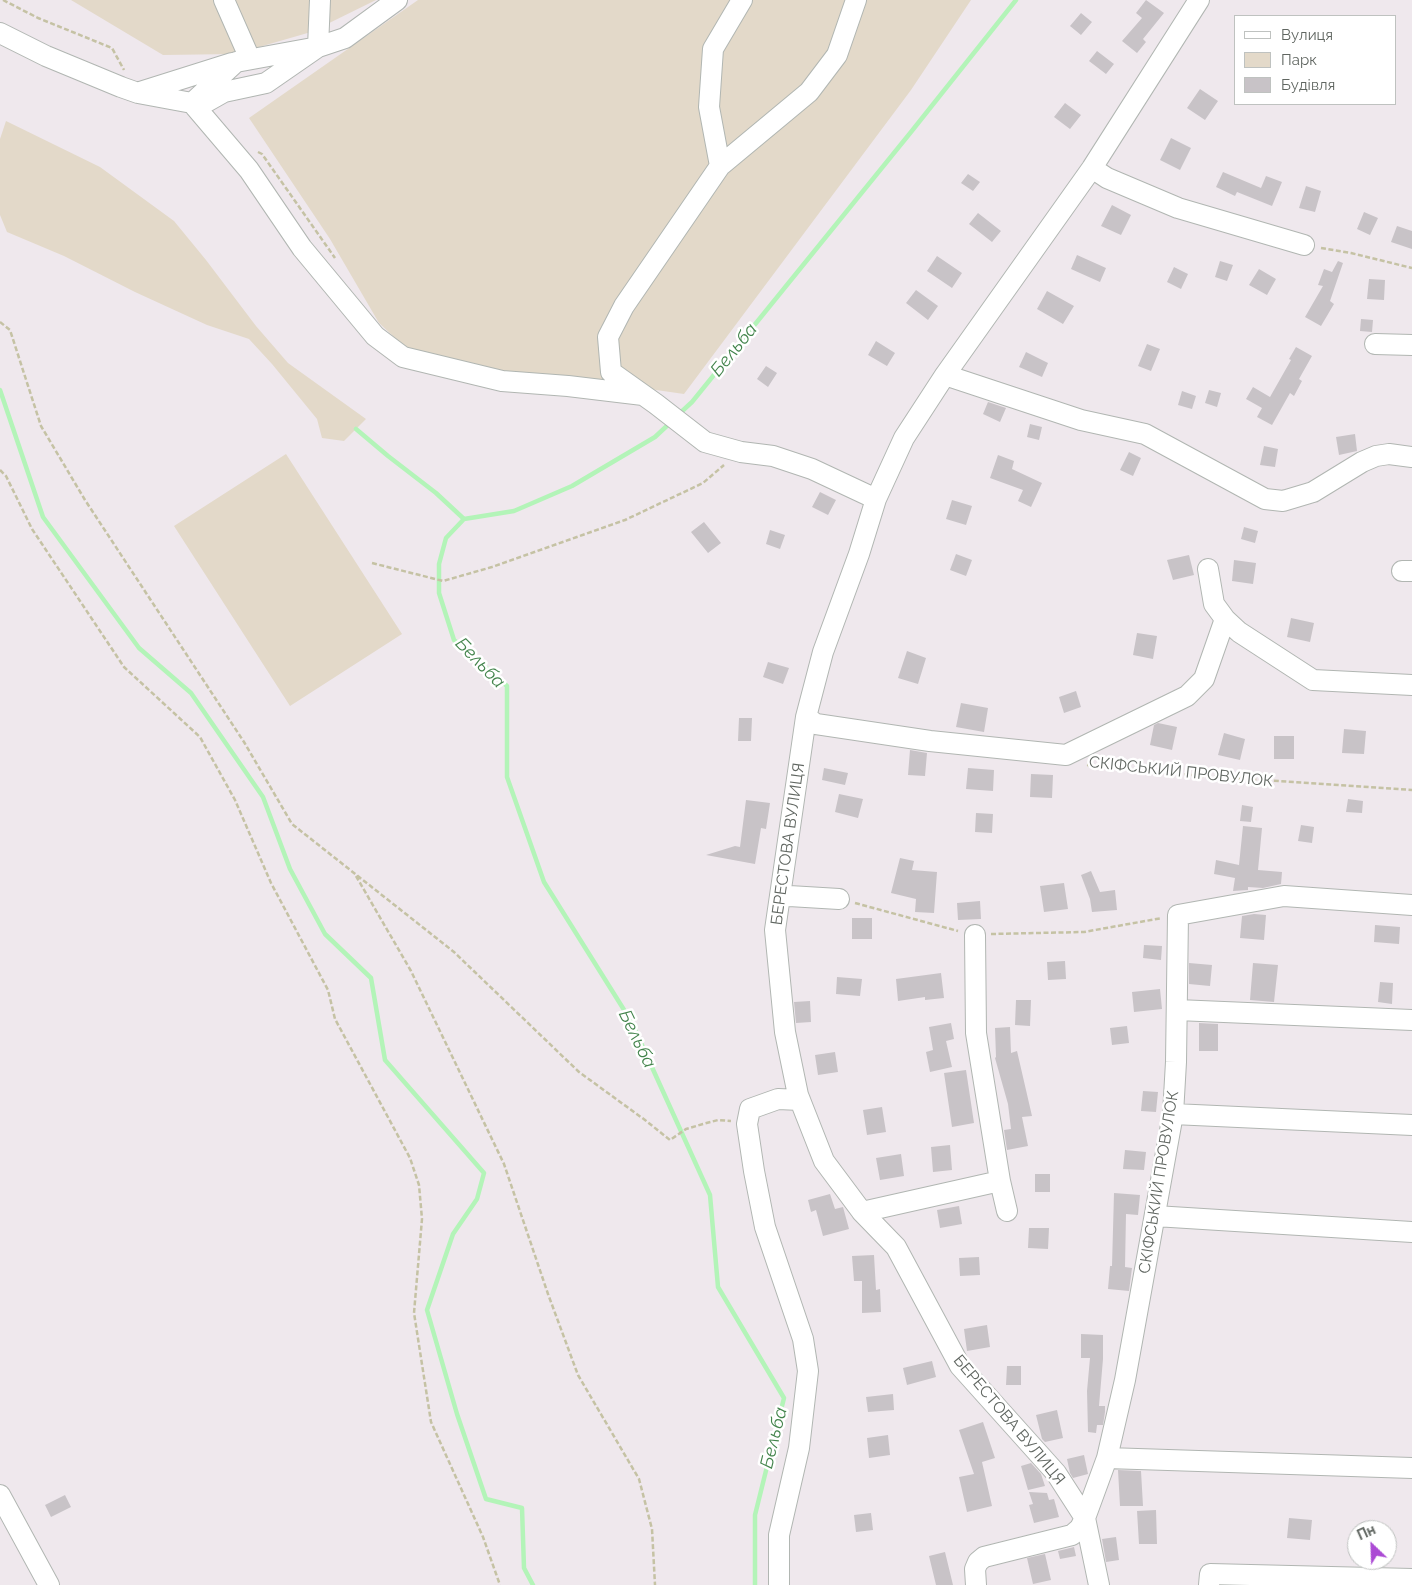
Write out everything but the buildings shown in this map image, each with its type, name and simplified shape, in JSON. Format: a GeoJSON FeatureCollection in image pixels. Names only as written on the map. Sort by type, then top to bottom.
{"type":"FeatureCollection","features":[{"type":"Feature","properties":{"kind":"street"},"geometry":{"type":"LineString","coordinates":[[224,0],[243,60]]}},
{"type":"Feature","properties":{"kind":"street"},"geometry":{"type":"LineString","coordinates":[[318,47],[320,0]]}},
{"type":"Feature","properties":{"kind":"street"},"geometry":{"type":"LineString","coordinates":[[138,93],[243,60],[318,47],[345,38],[397,0]]}},
{"type":"Feature","properties":{"kind":"street"},"geometry":{"type":"LineString","coordinates":[[720,166],[709,106],[713,50],[742,0]]}},
{"type":"Feature","properties":{"kind":"street"},"geometry":{"type":"LineString","coordinates":[[856,0],[836,55],[809,92],[720,166],[624,306],[608,337],[611,372],[650,399],[705,442],[741,452],[773,456],[812,469],[876,499]]}},
{"type":"Feature","properties":{"kind":"street","name":"БЕРЕСТОВА ВУЛИЦЯ"},"geometry":{"type":"LineString","coordinates":[[1085,1518],[1056,1472],[960,1366],[896,1248],[862,1212],[824,1161],[800,1100],[785,1032],[775,930],[806,717],[823,652],[859,554],[876,499],[904,438],[945,375],[1092,168],[1199,0]]}},
{"type":"Feature","properties":{"kind":"street"},"geometry":{"type":"LineString","coordinates":[[0,33],[46,56],[138,93],[195,105],[224,92],[266,83],[318,47]]}},
{"type":"Feature","properties":{"kind":"street"},"geometry":{"type":"LineString","coordinates":[[195,105],[243,60]]}},
{"type":"Feature","properties":{"kind":"street"},"geometry":{"type":"LineString","coordinates":[[195,105],[250,170],[302,248],[320,270],[375,336],[404,357],[502,381],[568,386],[650,399]]}},
{"type":"Feature","properties":{"kind":"street"},"geometry":{"type":"LineString","coordinates":[[1092,168],[1107,178],[1178,208],[1304,245]]}},
{"type":"Feature","properties":{"kind":"street"},"geometry":{"type":"LineString","coordinates":[[1374,344],[1412,345]]}},
{"type":"Feature","properties":{"kind":"street"},"geometry":{"type":"LineString","coordinates":[[945,375],[1081,420],[1145,434],[1265,499],[1283,501],[1313,492],[1362,462],[1376,456],[1389,454],[1412,457]]}},
{"type":"Feature","properties":{"kind":"street"},"geometry":{"type":"LineString","coordinates":[[1208,569],[1214,604],[1225,619],[1238,632],[1313,680],[1412,685]]}},
{"type":"Feature","properties":{"kind":"street"},"geometry":{"type":"LineString","coordinates":[[1066,755],[1188,696],[1204,679],[1225,619]]}},
{"type":"Feature","properties":{"kind":"street","name":"СКІФСЬКИЙ ПРОВУЛОК"},"geometry":{"type":"LineString","coordinates":[[806,717],[816,724],[930,741],[1066,755]]}},
{"type":"Feature","properties":{"kind":"street"},"geometry":{"type":"LineString","coordinates":[[781,892],[789,896],[839,899]]}},
{"type":"Feature","properties":{"kind":"street"},"geometry":{"type":"LineString","coordinates":[[1178,915],[1284,896],[1412,905]]}},
{"type":"Feature","properties":{"kind":"street","name":"СКІФСЬКИЙ ПРОВУЛОК"},"geometry":{"type":"LineString","coordinates":[[1085,1518],[1107,1458],[1125,1380],[1173,1114],[1176,1062],[1178,915]]}},
{"type":"Feature","properties":{"kind":"street"},"geometry":{"type":"LineString","coordinates":[[975,935],[976,1033],[1000,1181],[1007,1211]]}},
{"type":"Feature","properties":{"kind":"street"},"geometry":{"type":"LineString","coordinates":[[1177,1010],[1412,1020]]}},
{"type":"Feature","properties":{"kind":"street"},"geometry":{"type":"LineString","coordinates":[[779,1585],[779,1536],[799,1448],[808,1371],[802,1338],[765,1227],[747,1124],[750,1109],[778,1098],[800,1100]]}},
{"type":"Feature","properties":{"kind":"street"},"geometry":{"type":"LineString","coordinates":[[1173,1114],[1412,1125]]}},
{"type":"Feature","properties":{"kind":"street"},"geometry":{"type":"LineString","coordinates":[[862,1212],[1000,1181]]}},
{"type":"Feature","properties":{"kind":"street"},"geometry":{"type":"LineString","coordinates":[[1155,1216],[1412,1232]]}},
{"type":"Feature","properties":{"kind":"street"},"geometry":{"type":"LineString","coordinates":[[1107,1458],[1412,1468]]}},
{"type":"Feature","properties":{"kind":"street"},"geometry":{"type":"LineString","coordinates":[[0,1495],[49,1585]]}},
{"type":"Feature","properties":{"kind":"street"},"geometry":{"type":"LineString","coordinates":[[976,1585],[978,1562],[984,1557],[1072,1535],[1080,1528],[1085,1518]]}},
{"type":"Feature","properties":{"kind":"street"},"geometry":{"type":"LineString","coordinates":[[1085,1518],[1099,1585]]}},
{"type":"Feature","properties":{"kind":"street"},"geometry":{"type":"LineString","coordinates":[[1209,1585],[1210,1574],[1349,1581],[1412,1579]]}},
{"type":"Feature","properties":{"kind":"path"},"geometry":{"type":"LineString","coordinates":[[3,0],[38,18],[112,48],[138,93]]}},
{"type":"Feature","properties":{"kind":"path"},"geometry":{"type":"LineString","coordinates":[[1304,245],[1351,253],[1412,268]]}},
{"type":"Feature","properties":{"kind":"path"},"geometry":{"type":"LineString","coordinates":[[0,322],[10,330],[41,426],[85,500],[244,742],[292,824],[454,952],[579,1072],[670,1140],[686,1129],[718,1120],[747,1124]]}},
{"type":"Feature","properties":{"kind":"path"},"geometry":{"type":"LineString","coordinates":[[372,562],[443,581],[492,567],[625,520],[703,483],[741,452]]}},
{"type":"Feature","properties":{"kind":"path"},"geometry":{"type":"LineString","coordinates":[[0,470],[6,476],[32,529],[124,667],[200,737],[235,800],[271,883],[328,990],[335,1019],[410,1158],[419,1185],[422,1219],[414,1313],[431,1422],[483,1537],[500,1585]]}},
{"type":"Feature","properties":{"kind":"path","name":"СКІФСЬКИЙ ПРОВУЛОК"},"geometry":{"type":"LineString","coordinates":[[1066,755],[1087,765],[1162,773],[1412,790]]}},
{"type":"Feature","properties":{"kind":"path"},"geometry":{"type":"LineString","coordinates":[[355,874],[411,971],[504,1164],[578,1376],[639,1479],[652,1529],[655,1585]]}},
{"type":"Feature","properties":{"kind":"path"},"geometry":{"type":"LineString","coordinates":[[839,899],[975,935],[1084,932],[1178,915]]}},
{"type":"Feature","properties":{"kind":"green space"},"geometry":{"type":"Polygon","coordinates":[[[71,0],[376,0],[311,32],[235,54],[163,55],[71,0]]]}},
{"type":"Feature","properties":{"kind":"green space"},"geometry":{"type":"Polygon","coordinates":[[[418,0],[971,0],[911,90],[684,394],[573,378],[502,375],[407,349],[379,323],[330,239],[249,118],[418,0]]]}},
{"type":"Feature","properties":{"kind":"green space"},"geometry":{"type":"Polygon","coordinates":[[[6,121],[100,167],[174,221],[256,326],[288,363],[366,419],[344,441],[322,438],[317,419],[249,339],[207,325],[135,292],[64,256],[7,232],[0,215],[0,139],[6,121]]]}},
{"type":"Feature","properties":{"kind":"green space"},"geometry":{"type":"Polygon","coordinates":[[[286,454],[402,634],[290,706],[174,526],[286,454]]]}},
{"type":"Feature","properties":{"kind":"waterway","name":"Бельба"},"geometry":{"type":"LineString","coordinates":[[679,414],[692,402],[1016,0]]}},
{"type":"Feature","properties":{"kind":"waterway"},"geometry":{"type":"LineString","coordinates":[[0,390],[43,517],[139,648],[191,693],[263,797],[290,869],[325,934],[371,978],[385,1060],[484,1173],[477,1199],[453,1234],[427,1310],[457,1414],[486,1499],[522,1508],[524,1568],[533,1585]]}},
{"type":"Feature","properties":{"kind":"waterway","name":"Бельба"},"geometry":{"type":"LineString","coordinates":[[670,423],[655,437],[572,486],[514,511],[464,519],[446,538],[439,564],[439,593],[454,640],[507,686],[507,777],[544,882],[631,1021],[710,1195],[718,1287],[784,1398],[755,1515],[755,1585]]}},
{"type":"Feature","properties":{"kind":"waterway"},"geometry":{"type":"LineString","coordinates":[[356,429],[436,493],[464,519]]}}]}
